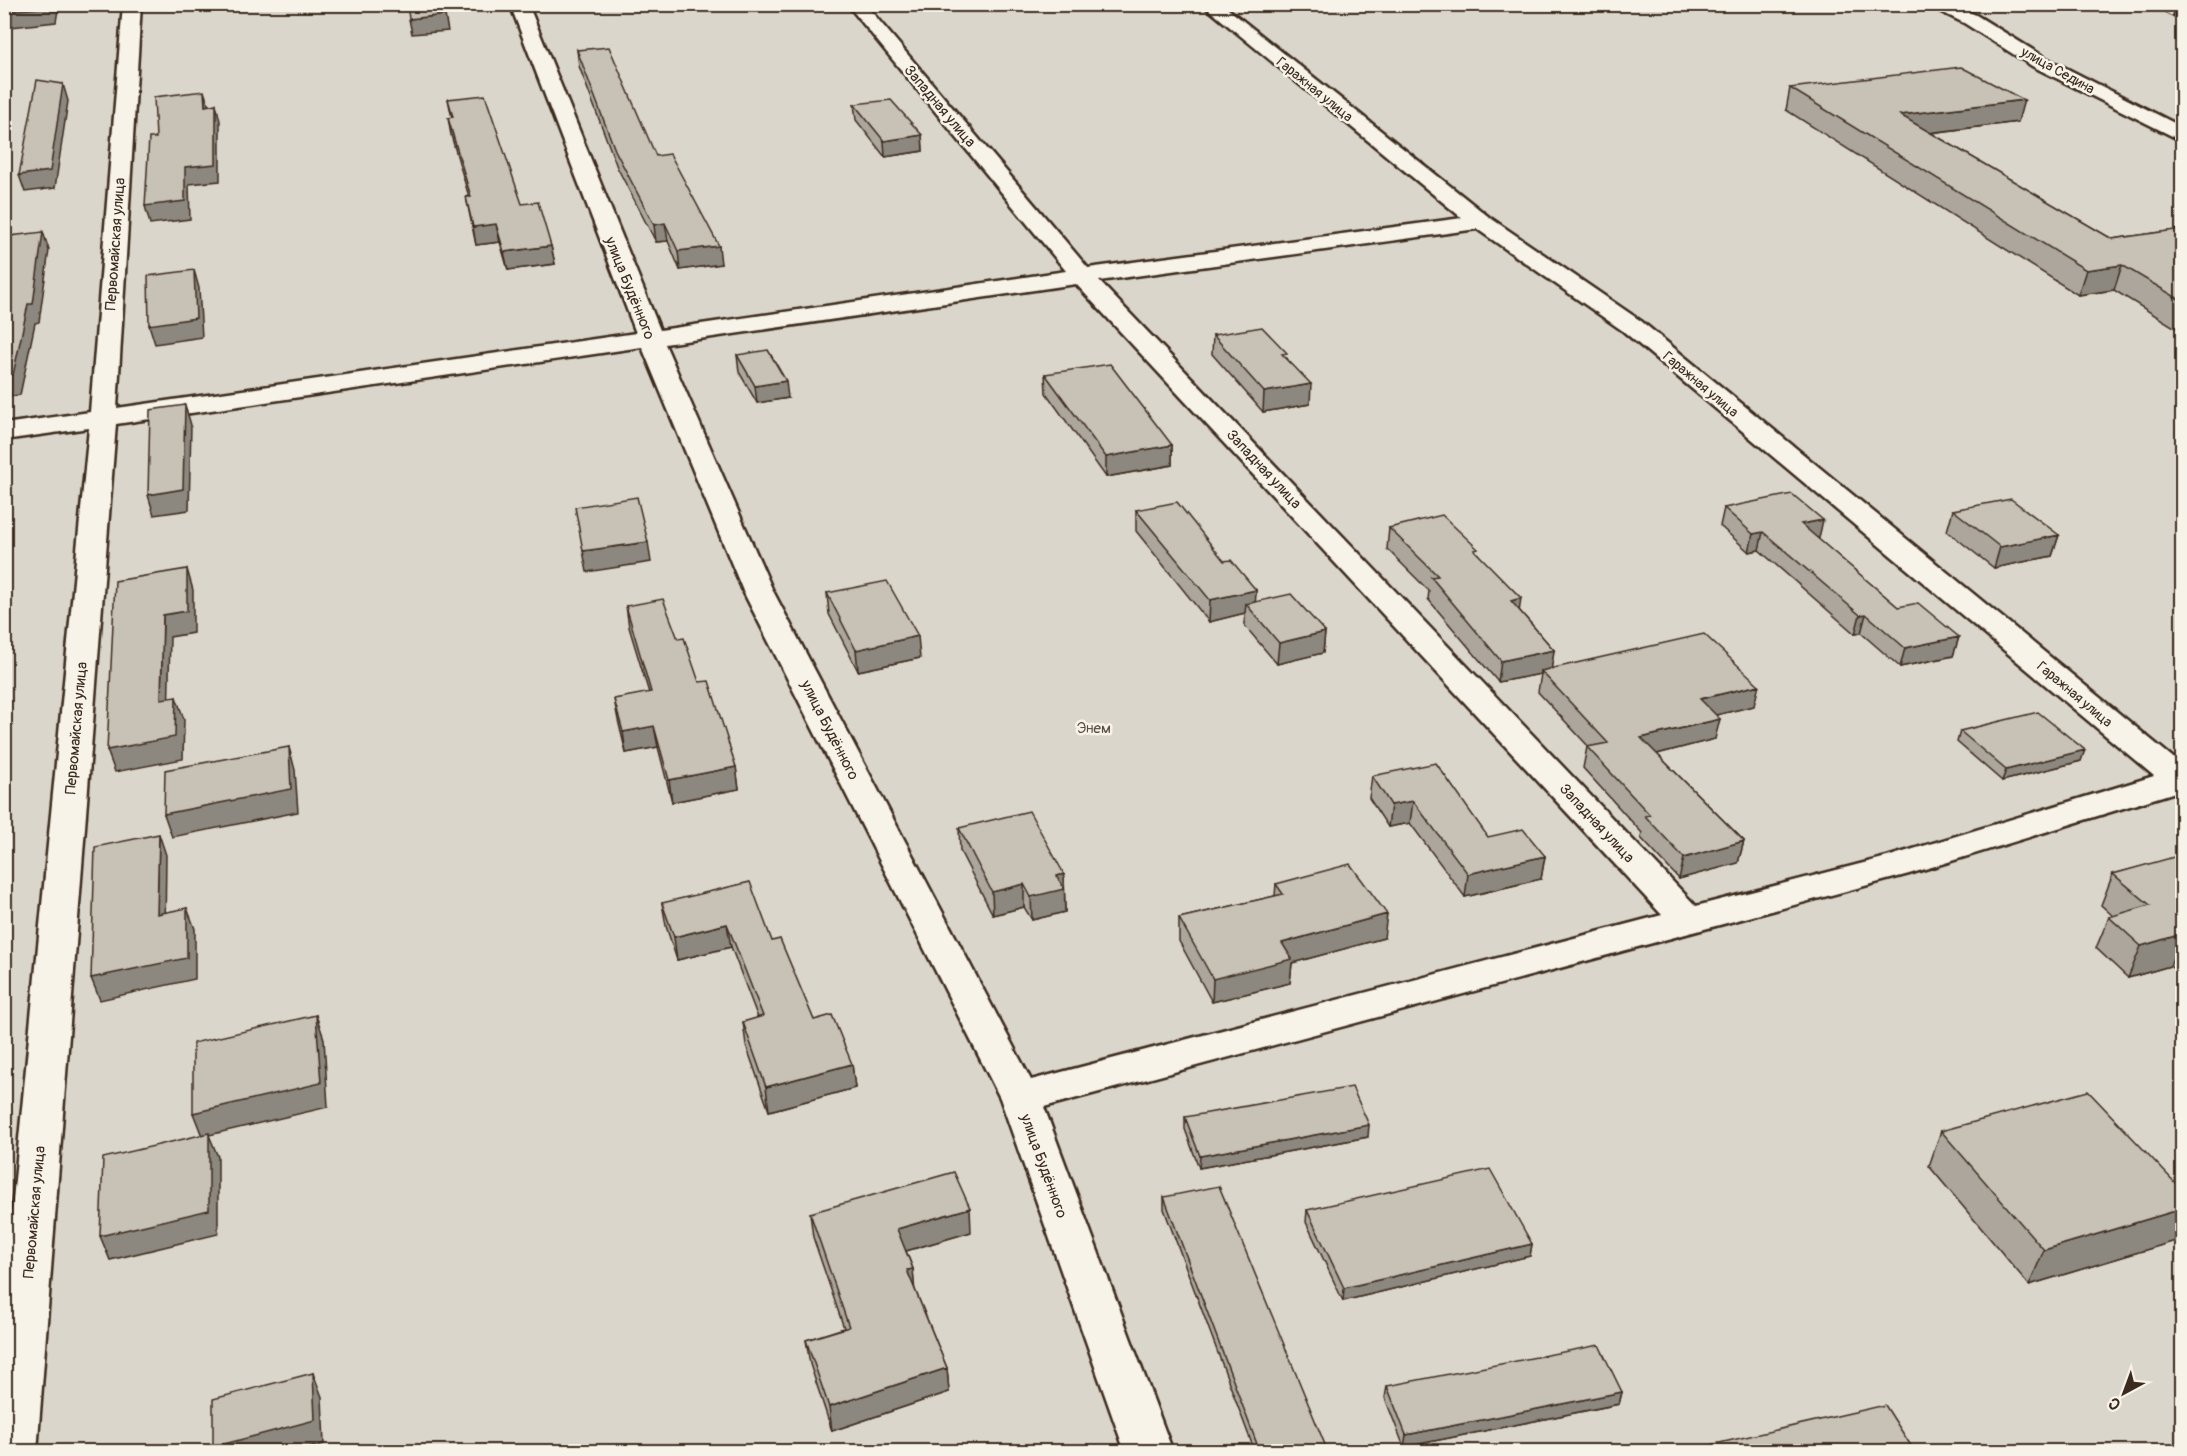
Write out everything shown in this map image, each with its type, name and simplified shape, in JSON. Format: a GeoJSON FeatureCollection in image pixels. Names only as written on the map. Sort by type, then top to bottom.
{"type":"FeatureCollection","features":[{"type":"Feature","properties":{"kind":"street","name":"Первомайская улица"},"geometry":{"type":"LineString","coordinates":[[13,1452],[103,418],[132,4]]}},
{"type":"Feature","properties":{"kind":"street","name":"улица Будённого"},"geometry":{"type":"LineString","coordinates":[[519,4],[651,339],[758,591],[1020,1098],[1149,1452]]}},
{"type":"Feature","properties":{"kind":"street","name":"Западная улица"},"geometry":{"type":"LineString","coordinates":[[855,4],[1082,276],[1687,920]]}},
{"type":"Feature","properties":{"kind":"street","name":"Гаражная улица"},"geometry":{"type":"LineString","coordinates":[[1210,4],[1481,222],[1632,326],[2179,780],[1896,866],[1687,920]]}},
{"type":"Feature","properties":{"kind":"street","name":"улица Седина"},"geometry":{"type":"LineString","coordinates":[[1933,4],[1970,19],[2039,62],[2182,135]]}},
{"type":"Feature","properties":{"kind":"street"},"geometry":{"type":"LineString","coordinates":[[4,432],[1082,276],[1481,222]]}},
{"type":"Feature","properties":{"kind":"street"},"geometry":{"type":"LineString","coordinates":[[1020,1098],[1687,920]]}},
{"type":"Feature","properties":{"kind":"green space","name":"Энем"},"geometry":{"type":"Polygon","coordinates":[[[5,5],[2182,5],[2182,1451],[5,1451],[5,5]]]}},
{"type":"Feature","properties":{"kind":"building"},"geometry":{"type":"Polygon","coordinates":[[[8,4],[52,4],[51,7],[7,11],[8,4]]]}},
{"type":"Feature","properties":{"kind":"building"},"geometry":{"type":"Polygon","coordinates":[[[407,4],[442,4],[445,15],[409,19],[407,4]]]}},
{"type":"Feature","properties":{"kind":"building"},"geometry":{"type":"Polygon","coordinates":[[[609,47],[656,156],[670,154],[719,246],[678,251],[665,223],[654,225],[615,150],[577,50],[609,47]]]}},
{"type":"Feature","properties":{"kind":"building"},"geometry":{"type":"Polygon","coordinates":[[[1961,67],[2024,100],[1900,115],[2112,239],[2182,229],[2182,301],[2122,265],[2086,270],[1790,88],[1961,67]]]}},
{"type":"Feature","properties":{"kind":"building"},"geometry":{"type":"Polygon","coordinates":[[[37,80],[63,84],[50,171],[19,175],[37,80]]]}},
{"type":"Feature","properties":{"kind":"building"},"geometry":{"type":"Polygon","coordinates":[[[204,91],[205,106],[216,104],[216,164],[185,167],[185,201],[145,206],[149,138],[156,138],[154,97],[204,91]]]}},
{"type":"Feature","properties":{"kind":"building"},"geometry":{"type":"Polygon","coordinates":[[[485,95],[522,204],[538,202],[551,246],[504,252],[496,224],[473,227],[466,197],[471,197],[448,118],[453,117],[448,99],[485,95]]]}},
{"type":"Feature","properties":{"kind":"building"},"geometry":{"type":"Polygon","coordinates":[[[891,100],[922,135],[884,141],[854,104],[891,100]]]}},
{"type":"Feature","properties":{"kind":"building"},"geometry":{"type":"Polygon","coordinates":[[[43,232],[33,304],[28,304],[13,375],[4,376],[4,252],[8,252],[10,236],[43,232]]]}},
{"type":"Feature","properties":{"kind":"building"},"geometry":{"type":"Polygon","coordinates":[[[194,270],[196,318],[149,325],[148,276],[194,270]]]}},
{"type":"Feature","properties":{"kind":"building"},"geometry":{"type":"Polygon","coordinates":[[[1262,327],[1287,353],[1282,354],[1311,384],[1264,392],[1213,335],[1262,327]]]}},
{"type":"Feature","properties":{"kind":"building"},"geometry":{"type":"Polygon","coordinates":[[[768,350],[786,381],[755,386],[737,355],[768,350]]]}},
{"type":"Feature","properties":{"kind":"building"},"geometry":{"type":"Polygon","coordinates":[[[1110,364],[1172,445],[1106,457],[1045,374],[1110,364]]]}},
{"type":"Feature","properties":{"kind":"building"},"geometry":{"type":"Polygon","coordinates":[[[185,405],[183,489],[148,495],[150,410],[185,405]]]}},
{"type":"Feature","properties":{"kind":"building"},"geometry":{"type":"Polygon","coordinates":[[[1792,494],[1823,520],[1801,524],[1898,607],[1918,603],[1959,637],[1905,648],[1866,614],[1860,615],[1763,532],[1753,534],[1724,508],[1792,494]]]}},
{"type":"Feature","properties":{"kind":"building"},"geometry":{"type":"Polygon","coordinates":[[[637,497],[648,542],[583,551],[575,507],[637,497]]]}},
{"type":"Feature","properties":{"kind":"building"},"geometry":{"type":"Polygon","coordinates":[[[2011,499],[2059,535],[2000,547],[1953,510],[2011,499]]]}},
{"type":"Feature","properties":{"kind":"building"},"geometry":{"type":"Polygon","coordinates":[[[1177,502],[1224,561],[1231,560],[1256,590],[1210,600],[1136,510],[1177,502]]]}},
{"type":"Feature","properties":{"kind":"building"},"geometry":{"type":"Polygon","coordinates":[[[1442,515],[1478,549],[1474,550],[1521,598],[1511,601],[1554,650],[1501,661],[1431,577],[1438,576],[1389,528],[1442,515]]]}},
{"type":"Feature","properties":{"kind":"building"},"geometry":{"type":"Polygon","coordinates":[[[187,569],[187,611],[163,615],[161,699],[176,697],[175,737],[107,750],[115,581],[187,569]]]}},
{"type":"Feature","properties":{"kind":"building"},"geometry":{"type":"Polygon","coordinates":[[[887,581],[918,636],[856,650],[827,593],[887,581]]]}},
{"type":"Feature","properties":{"kind":"building"},"geometry":{"type":"Polygon","coordinates":[[[1291,594],[1325,632],[1279,643],[1246,604],[1291,594]]]}},
{"type":"Feature","properties":{"kind":"building"},"geometry":{"type":"Polygon","coordinates":[[[663,599],[678,639],[684,638],[699,682],[709,681],[736,767],[669,780],[654,726],[623,732],[614,699],[651,692],[626,606],[663,599]]]}},
{"type":"Feature","properties":{"kind":"building"},"geometry":{"type":"Polygon","coordinates":[[[1704,634],[1759,685],[1700,699],[1720,719],[1641,738],[1744,841],[1684,858],[1645,816],[1650,815],[1587,747],[1608,743],[1541,671],[1704,634]]]}},
{"type":"Feature","properties":{"kind":"building"},"geometry":{"type":"Polygon","coordinates":[[[2038,712],[2085,750],[2006,770],[1960,731],[2038,712]]]}},
{"type":"Feature","properties":{"kind":"building"},"geometry":{"type":"Polygon","coordinates":[[[289,747],[291,789],[164,814],[165,770],[289,747]]]}},
{"type":"Feature","properties":{"kind":"building"},"geometry":{"type":"Polygon","coordinates":[[[1436,763],[1488,837],[1523,829],[1545,856],[1468,874],[1413,801],[1391,805],[1372,776],[1436,763]]]}},
{"type":"Feature","properties":{"kind":"building"},"geometry":{"type":"Polygon","coordinates":[[[1029,811],[1064,874],[1057,876],[1064,889],[1031,897],[1024,884],[992,892],[959,828],[1029,811]]]}},
{"type":"Feature","properties":{"kind":"building"},"geometry":{"type":"Polygon","coordinates":[[[159,834],[157,914],[187,908],[187,958],[91,978],[95,847],[159,834]]]}},
{"type":"Feature","properties":{"kind":"building"},"geometry":{"type":"Polygon","coordinates":[[[2181,855],[2182,934],[2141,946],[2109,917],[2150,905],[2113,874],[2181,855]]]}},
{"type":"Feature","properties":{"kind":"building"},"geometry":{"type":"Polygon","coordinates":[[[1350,864],[1387,914],[1282,943],[1292,959],[1213,979],[1179,918],[1283,894],[1276,884],[1350,864]]]}},
{"type":"Feature","properties":{"kind":"building"},"geometry":{"type":"Polygon","coordinates":[[[750,882],[772,941],[780,939],[814,1020],[832,1015],[852,1064],[766,1087],[743,1022],[763,1016],[727,924],[674,937],[662,903],[750,882]]]}},
{"type":"Feature","properties":{"kind":"building"},"geometry":{"type":"Polygon","coordinates":[[[316,1015],[321,1083],[193,1113],[193,1043],[316,1015]]]}},
{"type":"Feature","properties":{"kind":"building"},"geometry":{"type":"Polygon","coordinates":[[[1352,1087],[1369,1125],[1200,1156],[1185,1117],[1352,1087]]]}},
{"type":"Feature","properties":{"kind":"building"},"geometry":{"type":"Polygon","coordinates":[[[2088,1091],[2182,1190],[2182,1209],[2044,1250],[1941,1131],[2088,1091]]]}},
{"type":"Feature","properties":{"kind":"building"},"geometry":{"type":"Polygon","coordinates":[[[209,1133],[209,1210],[100,1236],[103,1158],[209,1133]]]}},
{"type":"Feature","properties":{"kind":"building"},"geometry":{"type":"Polygon","coordinates":[[[1490,1169],[1532,1244],[1344,1288],[1307,1210],[1490,1169]]]}},
{"type":"Feature","properties":{"kind":"building"},"geometry":{"type":"Polygon","coordinates":[[[954,1172],[970,1208],[897,1229],[913,1269],[907,1270],[947,1368],[829,1407],[806,1340],[849,1327],[810,1213],[954,1172]]]}},
{"type":"Feature","properties":{"kind":"building"},"geometry":{"type":"Polygon","coordinates":[[[1219,1186],[1328,1452],[1260,1452],[1164,1197],[1219,1186]]]}},
{"type":"Feature","properties":{"kind":"building"},"geometry":{"type":"Polygon","coordinates":[[[1599,1345],[1622,1392],[1406,1435],[1387,1386],[1599,1345]]]}},
{"type":"Feature","properties":{"kind":"building"},"geometry":{"type":"Polygon","coordinates":[[[313,1373],[315,1420],[213,1447],[213,1399],[313,1373]]]}},
{"type":"Feature","properties":{"kind":"building"},"geometry":{"type":"Polygon","coordinates":[[[1885,1405],[1915,1452],[1680,1452],[1885,1405]]]}},
{"type":"Feature","properties":{"kind":"railway"},"geometry":{"type":"LineString","coordinates":[[2151,4],[2182,19]]}}]}
